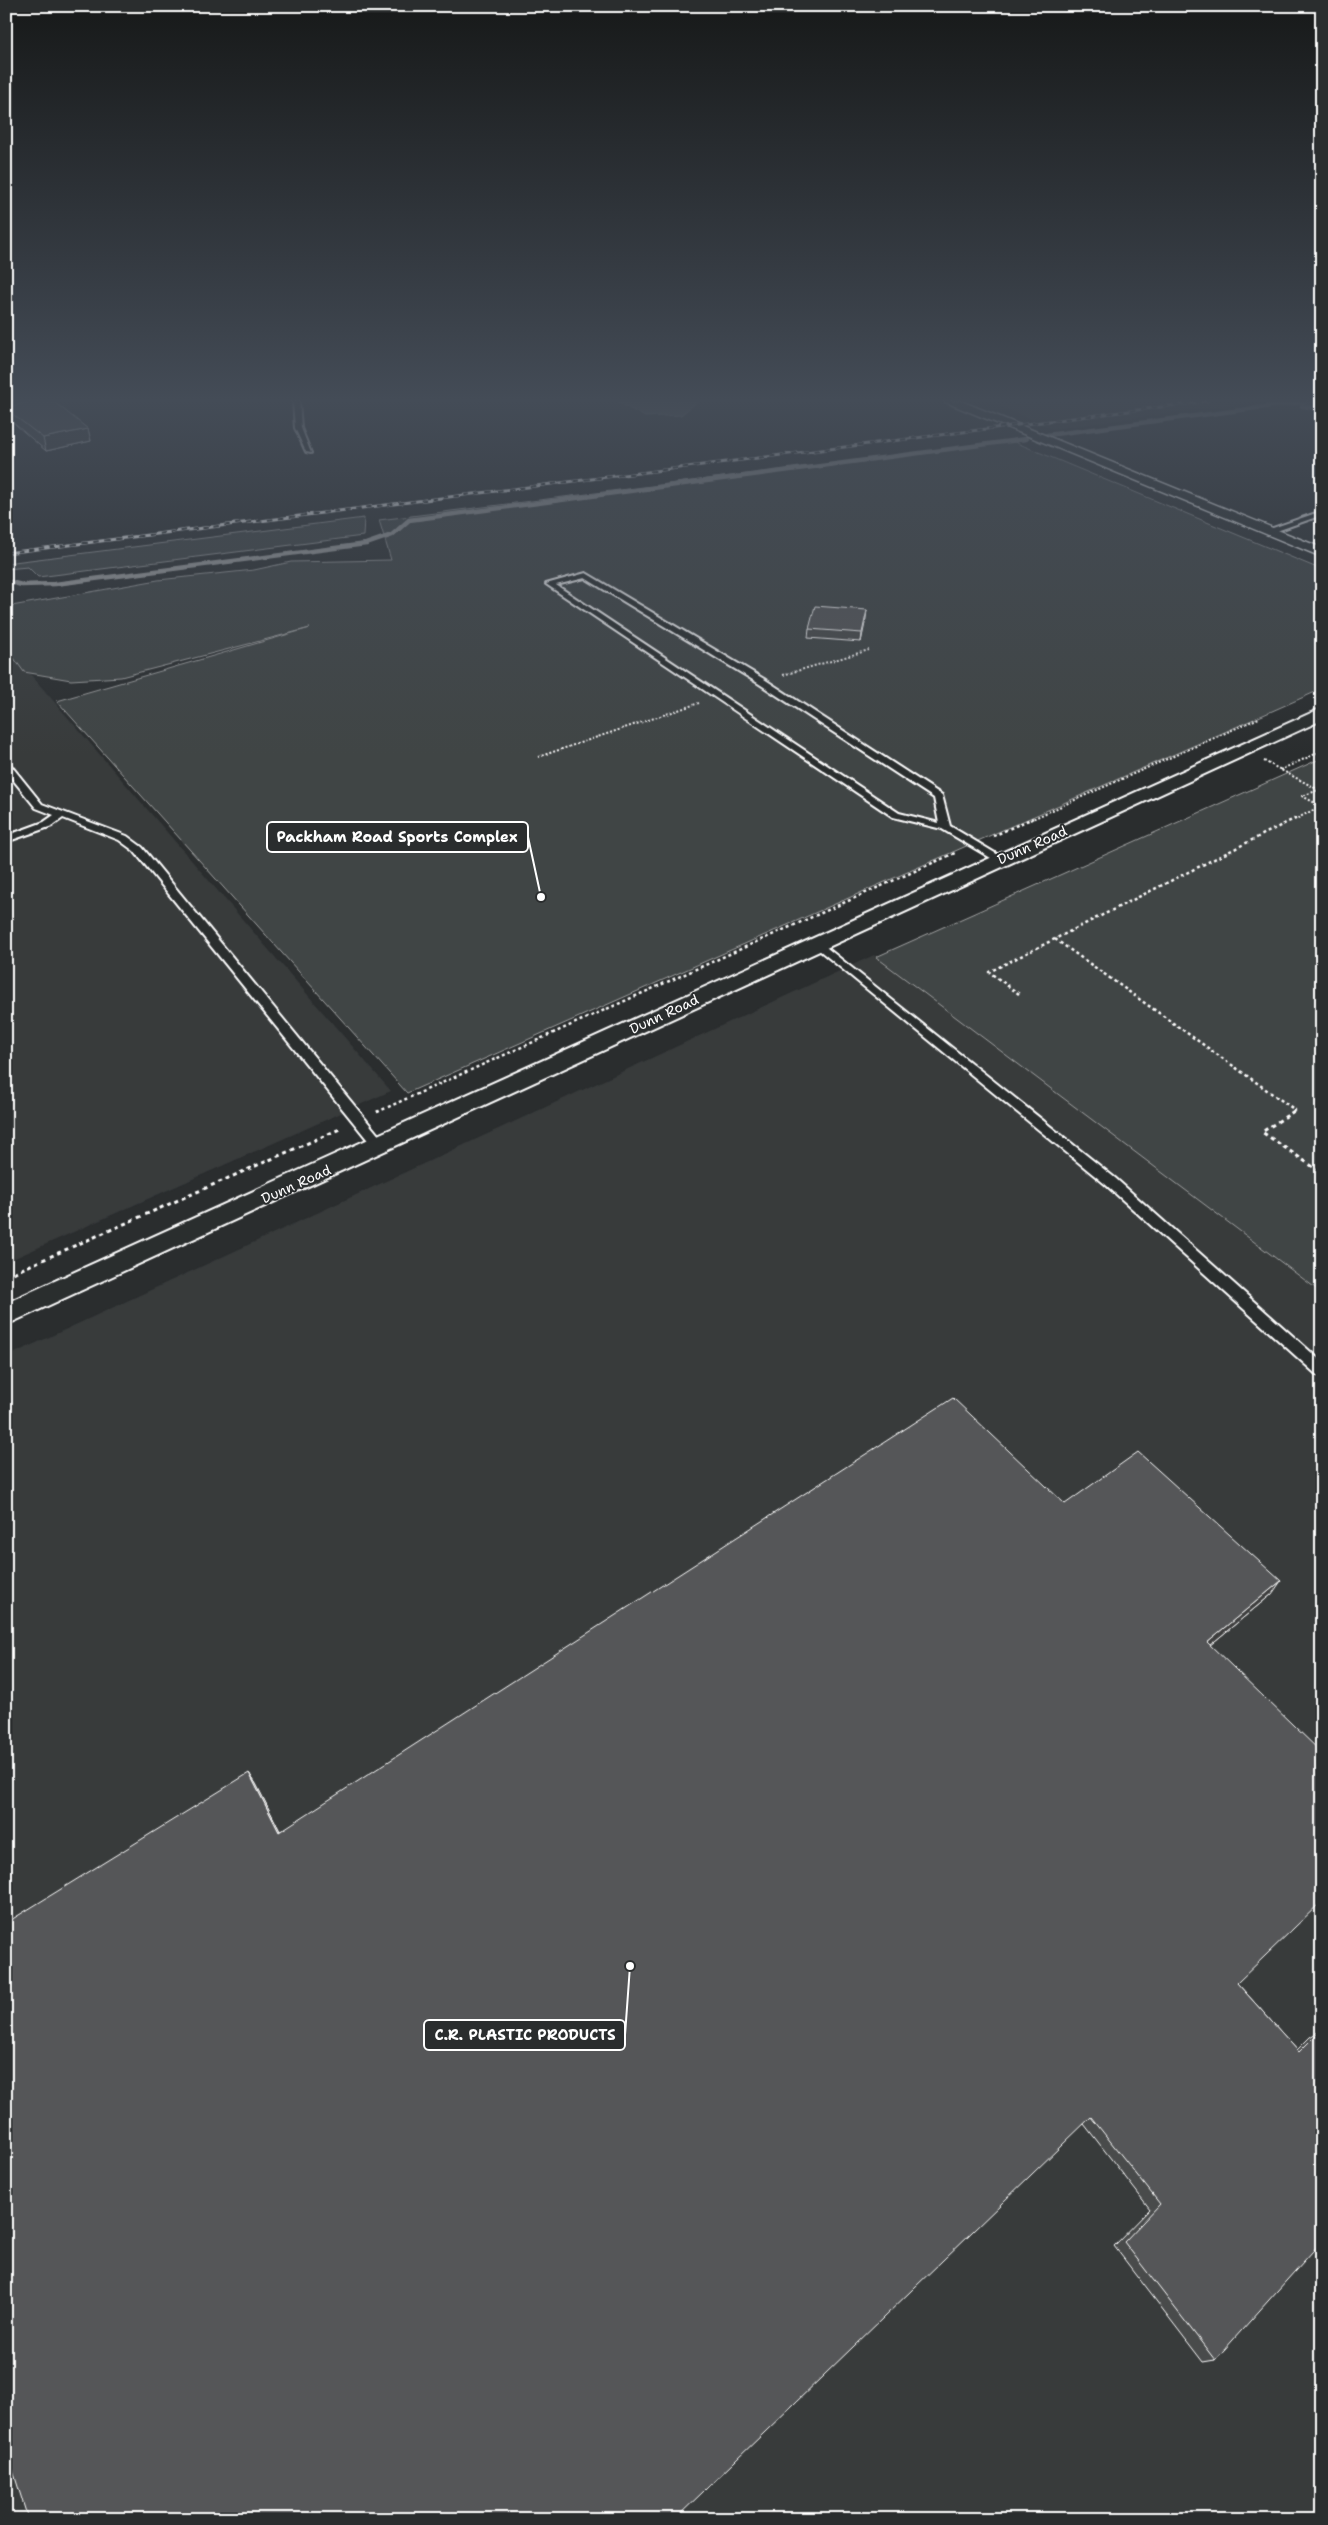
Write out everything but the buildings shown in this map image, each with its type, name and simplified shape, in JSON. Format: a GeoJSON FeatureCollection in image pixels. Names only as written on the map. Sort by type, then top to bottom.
{"type":"FeatureCollection","features":[{"type":"Feature","properties":{"kind":"street"},"geometry":{"type":"LineString","coordinates":[[1238,519],[1322,553]]}},
{"type":"Feature","properties":{"kind":"street","name":"Dunn Road"},"geometry":{"type":"LineString","coordinates":[[6,1315],[380,1146],[817,943],[1322,713]]}},
{"type":"Feature","properties":{"kind":"lane"},"geometry":{"type":"LineString","coordinates":[[1268,531],[1304,519]]}},
{"type":"Feature","properties":{"kind":"lane"},"geometry":{"type":"LineString","coordinates":[[945,826],[939,797],[744,671],[586,575],[550,584],[896,815],[945,826],[1000,859]]}},
{"type":"Feature","properties":{"kind":"lane"},"geometry":{"type":"LineString","coordinates":[[6,764],[39,806],[123,838],[138,849],[380,1146]]}},
{"type":"Feature","properties":{"kind":"lane"},"geometry":{"type":"LineString","coordinates":[[6,839],[48,824],[61,815]]}},
{"type":"Feature","properties":{"kind":"lane"},"geometry":{"type":"LineString","coordinates":[[817,943],[1110,1181],[1322,1371]]}},
{"type":"Feature","properties":{"kind":"path"},"geometry":{"type":"LineString","coordinates":[[371,1115],[974,844],[1260,718]]}},
{"type":"Feature","properties":{"kind":"path"},"geometry":{"type":"LineString","coordinates":[[1242,749],[1319,790],[1302,796],[1321,806]]}},
{"type":"Feature","properties":{"kind":"path"},"geometry":{"type":"LineString","coordinates":[[1280,770],[1322,751]]}},
{"type":"Feature","properties":{"kind":"path"},"geometry":{"type":"LineString","coordinates":[[1019,994],[989,972],[1321,806]]}},
{"type":"Feature","properties":{"kind":"path"},"geometry":{"type":"LineString","coordinates":[[1055,939],[1295,1110],[1262,1132],[1322,1173]]}},
{"type":"Feature","properties":{"kind":"path"},"geometry":{"type":"LineString","coordinates":[[6,1276],[346,1126]]}},
{"type":"Feature","properties":{"kind":"shaded area"},"geometry":{"type":"Polygon","coordinates":[[[364,519],[363,536],[38,577],[28,567],[6,569],[6,563],[364,519]]]}},
{"type":"Feature","properties":{"kind":"shaded area"},"geometry":{"type":"Polygon","coordinates":[[[1199,519],[1322,570],[1322,689],[407,1093],[57,701],[310,628],[121,677],[71,680],[24,672],[8,650],[6,607],[158,580],[254,570],[291,562],[391,560],[379,520],[1199,519]]]}},
{"type":"Feature","properties":{"kind":"shaded area"},"geometry":{"type":"Polygon","coordinates":[[[6,646],[391,1091],[6,1262],[6,646]]]}},
{"type":"Feature","properties":{"kind":"shaded area"},"geometry":{"type":"Polygon","coordinates":[[[1322,758],[1322,1293],[876,957],[1322,758]]]}},
{"type":"Feature","properties":{"kind":"shaded area"},"geometry":{"type":"Polygon","coordinates":[[[874,955],[1322,1291],[1322,2519],[6,2519],[6,1357],[874,955]]]}},
{"type":"Feature","properties":{"kind":"waterway"},"geometry":{"type":"LineString","coordinates":[[6,581],[22,585],[55,584],[366,544],[392,535],[409,520],[418,519]]}},
{"type":"Feature","properties":{"kind":"railway"},"geometry":{"type":"LineString","coordinates":[[6,553],[276,519]]}},
{"type":"Feature","properties":{"kind":"place","name":"Packham Road Sports Complex"},"geometry":{"type":"Point","coordinates":[541,897]}},
{"type":"Feature","properties":{"kind":"place","name":"C.R. PLASTIC PRODUCTS"},"geometry":{"type":"Point","coordinates":[630,1966]}}]}
